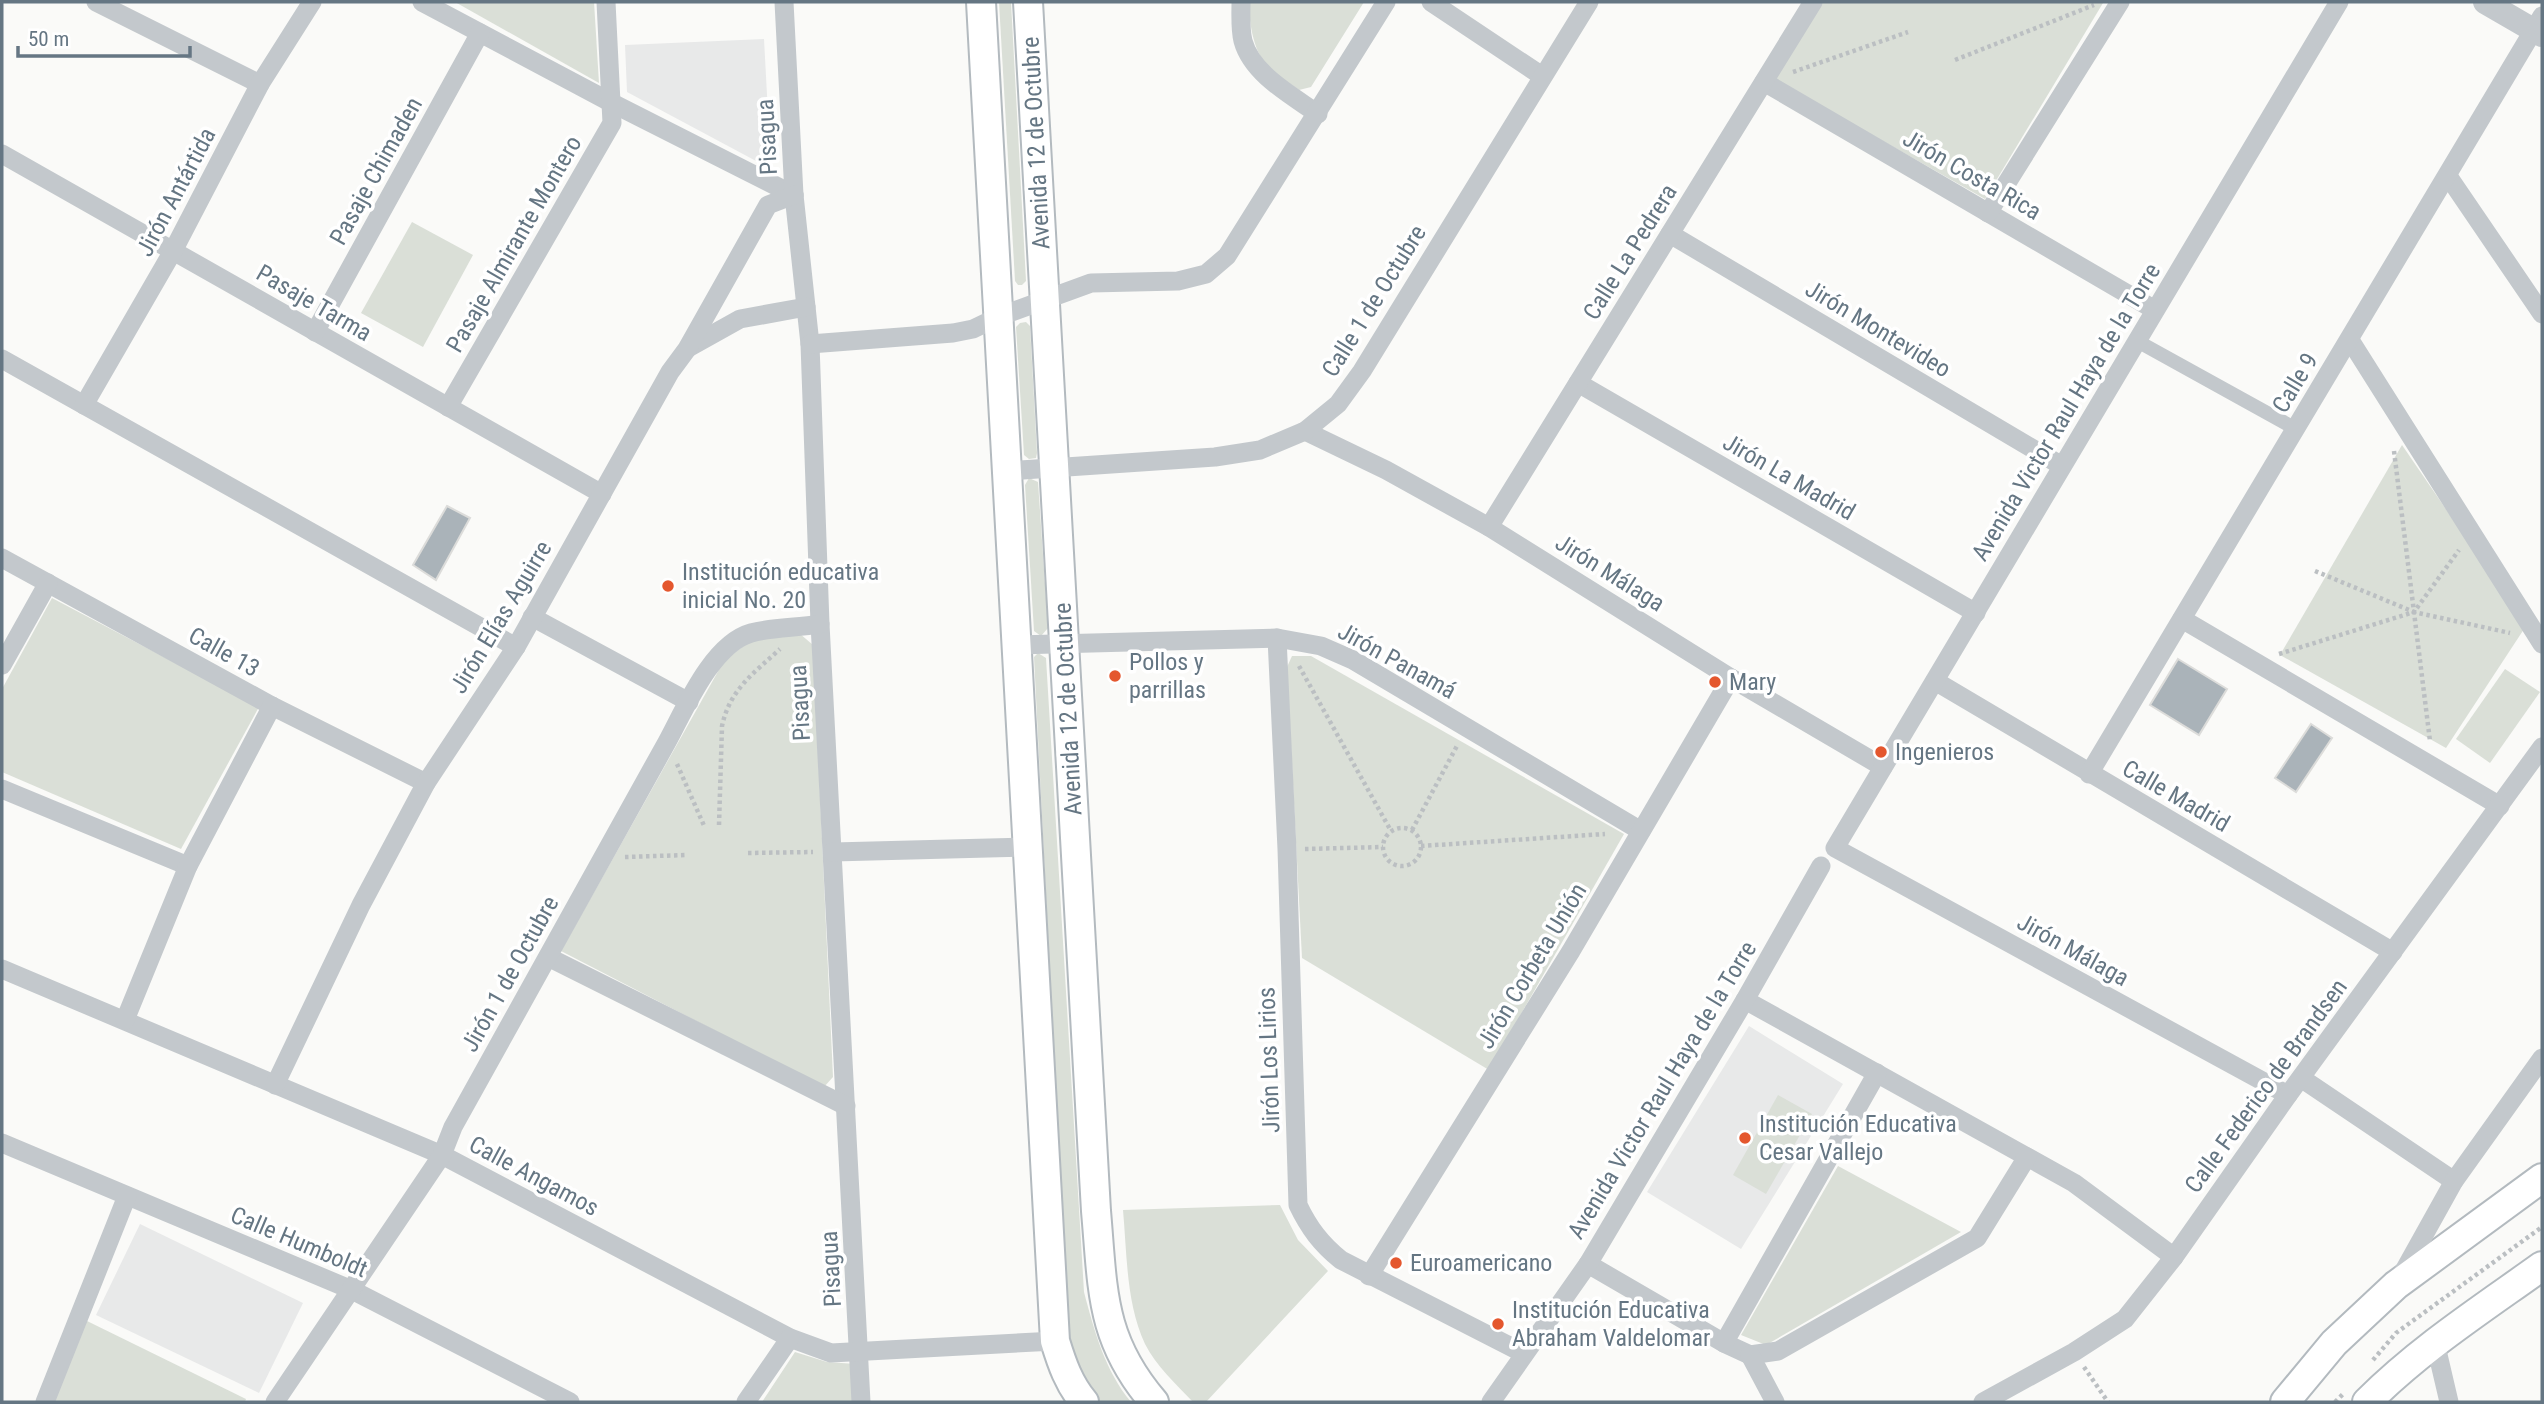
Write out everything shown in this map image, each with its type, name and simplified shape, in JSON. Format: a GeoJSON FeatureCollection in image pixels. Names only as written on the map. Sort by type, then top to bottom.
{"type":"FeatureCollection","features":[{"type":"Feature","properties":{"kind":"main road","name":"Avenida 12 de Octubre"},"geometry":{"type":"LineString","coordinates":[[981,2],[1055,1341],[1062,1366],[1084,1402]]}},
{"type":"Feature","properties":{"kind":"main road","name":"Avenida 12 de Octubre"},"geometry":{"type":"LineString","coordinates":[[1028,2],[1096,1211],[1103,1293],[1113,1337],[1124,1361],[1154,1402]]}},
{"type":"Feature","properties":{"kind":"main road"},"geometry":{"type":"LineString","coordinates":[[2285,1402],[2334,1343],[2396,1285],[2542,1178]]}},
{"type":"Feature","properties":{"kind":"main road"},"geometry":{"type":"LineString","coordinates":[[2367,1402],[2435,1342],[2542,1266]]}},
{"type":"Feature","properties":{"kind":"street"},"geometry":{"type":"LineString","coordinates":[[96,2],[260,84]]}},
{"type":"Feature","properties":{"kind":"street","name":"Jirón Antártida"},"geometry":{"type":"LineString","coordinates":[[84,405],[173,251],[260,84],[312,2]]}},
{"type":"Feature","properties":{"kind":"street"},"geometry":{"type":"LineString","coordinates":[[422,2],[612,103],[794,195]]}},
{"type":"Feature","properties":{"kind":"street","name":"Pasaje Almirante Montero"},"geometry":{"type":"LineString","coordinates":[[448,407],[612,123],[606,2]]}},
{"type":"Feature","properties":{"kind":"street","name":"Pisagua"},"geometry":{"type":"LineString","coordinates":[[784,2],[794,195],[810,344],[812,625],[833,852],[861,1402]]}},
{"type":"Feature","properties":{"kind":"street"},"geometry":{"type":"LineString","coordinates":[[1241,2],[1243,39],[1249,56],[1276,84],[1318,114]]}},
{"type":"Feature","properties":{"kind":"street"},"geometry":{"type":"LineString","coordinates":[[810,344],[953,333],[973,329],[998,317],[1091,283],[1178,281],[1206,274],[1227,256],[1386,2]]}},
{"type":"Feature","properties":{"kind":"street"},"geometry":{"type":"LineString","coordinates":[[1431,2],[1542,76]]}},
{"type":"Feature","properties":{"kind":"street","name":"Calle 1 de Octubre"},"geometry":{"type":"LineString","coordinates":[[1007,471],[1237,454],[1260,450],[1305,431],[1338,404],[1362,371],[1589,2]]}},
{"type":"Feature","properties":{"kind":"street","name":"Calle La Pedrera"},"geometry":{"type":"LineString","coordinates":[[1489,527],[1812,2]]}},
{"type":"Feature","properties":{"kind":"street"},"geometry":{"type":"LineString","coordinates":[[1988,213],[2120,2]]}},
{"type":"Feature","properties":{"kind":"street","name":"Avenida Victor Raul Haya de la Torre"},"geometry":{"type":"LineString","coordinates":[[1835,848],[2339,2]]}},
{"type":"Feature","properties":{"kind":"street"},"geometry":{"type":"LineString","coordinates":[[2485,2],[2539,26]]}},
{"type":"Feature","properties":{"kind":"street","name":"Calle 9"},"geometry":{"type":"LineString","coordinates":[[2089,774],[2539,26]]}},
{"type":"Feature","properties":{"kind":"street","name":"Pasaje Chimaden"},"geometry":{"type":"LineString","coordinates":[[315,332],[480,33]]}},
{"type":"Feature","properties":{"kind":"street","name":"Jirón Costa Rica"},"geometry":{"type":"LineString","coordinates":[[1764,82],[2155,310]]}},
{"type":"Feature","properties":{"kind":"street","name":"Pasaje Tarma"},"geometry":{"type":"LineString","coordinates":[[2,154],[602,494]]}},
{"type":"Feature","properties":{"kind":"street"},"geometry":{"type":"LineString","coordinates":[[2448,176],[2542,314]]}},
{"type":"Feature","properties":{"kind":"street","name":"Jirón Elías Aguirre"},"geometry":{"type":"LineString","coordinates":[[275,1085],[361,905],[426,783],[516,647],[670,372],[687,349],[768,205],[794,195]]}},
{"type":"Feature","properties":{"kind":"street","name":"Jirón Montevideo"},"geometry":{"type":"LineString","coordinates":[[1670,234],[2062,466]]}},
{"type":"Feature","properties":{"kind":"street"},"geometry":{"type":"LineString","coordinates":[[687,349],[740,320],[806,307]]}},
{"type":"Feature","properties":{"kind":"street"},"geometry":{"type":"LineString","coordinates":[[2350,340],[2541,642]]}},
{"type":"Feature","properties":{"kind":"street"},"geometry":{"type":"LineString","coordinates":[[2137,341],[2296,429]]}},
{"type":"Feature","properties":{"kind":"street"},"geometry":{"type":"LineString","coordinates":[[2,359],[516,647]]}},
{"type":"Feature","properties":{"kind":"street","name":"Jirón La Madrid"},"geometry":{"type":"LineString","coordinates":[[1578,383],[1976,612]]}},
{"type":"Feature","properties":{"kind":"street","name":"Jirón Málaga"},"geometry":{"type":"LineString","coordinates":[[1305,431],[1386,470],[1489,527],[1731,678],[1884,767]]}},
{"type":"Feature","properties":{"kind":"street","name":"Calle 13"},"geometry":{"type":"LineString","coordinates":[[2,558],[272,706],[426,783]]}},
{"type":"Feature","properties":{"kind":"street"},"geometry":{"type":"LineString","coordinates":[[2,665],[48,583]]}},
{"type":"Feature","properties":{"kind":"street"},"geometry":{"type":"LineString","coordinates":[[532,617],[689,702]]}},
{"type":"Feature","properties":{"kind":"street"},"geometry":{"type":"LineString","coordinates":[[2182,619],[2500,806]]}},
{"type":"Feature","properties":{"kind":"street","name":"Jirón 1 de Octubre"},"geometry":{"type":"LineString","coordinates":[[275,1402],[442,1155],[453,1127],[689,702],[721,652],[749,633],[812,625]]}},
{"type":"Feature","properties":{"kind":"street","name":"Jirón Panamá"},"geometry":{"type":"LineString","coordinates":[[1016,645],[1280,638],[1321,646],[1353,660],[1641,831]]}},
{"type":"Feature","properties":{"kind":"street","name":"Jirón Los Lirios"},"geometry":{"type":"LineString","coordinates":[[1280,638],[1298,1205],[1309,1227],[1324,1246],[1341,1260],[1523,1353]]}},
{"type":"Feature","properties":{"kind":"street","name":"Jirón Corbeta Unión"},"geometry":{"type":"LineString","coordinates":[[1369,1276],[1564,963],[1731,678]]}},
{"type":"Feature","properties":{"kind":"street","name":"Calle Madrid"},"geometry":{"type":"LineString","coordinates":[[1935,681],[2393,952]]}},
{"type":"Feature","properties":{"kind":"street"},"geometry":{"type":"LineString","coordinates":[[125,1020],[188,866],[272,706]]}},
{"type":"Feature","properties":{"kind":"street","name":"Calle Federico de Brandsen"},"geometry":{"type":"LineString","coordinates":[[1983,1402],[2074,1352],[2125,1319],[2174,1256],[2542,747]]}},
{"type":"Feature","properties":{"kind":"street"},"geometry":{"type":"LineString","coordinates":[[2,789],[188,866]]}},
{"type":"Feature","properties":{"kind":"street"},"geometry":{"type":"LineString","coordinates":[[833,852],[1027,846]]}},
{"type":"Feature","properties":{"kind":"street","name":"Jirón Málaga"},"geometry":{"type":"LineString","coordinates":[[1835,848],[2288,1095]]}},
{"type":"Feature","properties":{"kind":"street","name":"Avenida Victor Raul Haya de la Torre"},"geometry":{"type":"LineString","coordinates":[[1493,1402],[1523,1353],[1588,1264],[1745,1000],[1821,866]]}},
{"type":"Feature","properties":{"kind":"street"},"geometry":{"type":"LineString","coordinates":[[548,957],[846,1106]]}},
{"type":"Feature","properties":{"kind":"street","name":"Calle Angamos"},"geometry":{"type":"LineString","coordinates":[[2,970],[442,1155],[790,1338],[831,1353],[1055,1341]]}},
{"type":"Feature","properties":{"kind":"street"},"geometry":{"type":"LineString","coordinates":[[1745,1000],[2074,1183],[2174,1256]]}},
{"type":"Feature","properties":{"kind":"street"},"geometry":{"type":"LineString","coordinates":[[2396,1285],[2454,1181],[2542,1058]]}},
{"type":"Feature","properties":{"kind":"street"},"geometry":{"type":"LineString","coordinates":[[1724,1343],[1877,1073]]}},
{"type":"Feature","properties":{"kind":"street"},"geometry":{"type":"LineString","coordinates":[[2301,1078],[2454,1181]]}},
{"type":"Feature","properties":{"kind":"street","name":"Calle Humboldt"},"geometry":{"type":"LineString","coordinates":[[2,1143],[352,1290],[570,1402]]}},
{"type":"Feature","properties":{"kind":"street"},"geometry":{"type":"LineString","coordinates":[[1588,1264],[1724,1343],[1750,1355],[1778,1351],[1977,1238],[2027,1157]]}},
{"type":"Feature","properties":{"kind":"street"},"geometry":{"type":"LineString","coordinates":[[45,1402],[128,1196]]}},
{"type":"Feature","properties":{"kind":"street"},"geometry":{"type":"LineString","coordinates":[[746,1402],[790,1338]]}},
{"type":"Feature","properties":{"kind":"street"},"geometry":{"type":"LineString","coordinates":[[2435,1342],[2449,1402]]}},
{"type":"Feature","properties":{"kind":"street"},"geometry":{"type":"LineString","coordinates":[[1750,1355],[1775,1402]]}},
{"type":"Feature","properties":{"kind":"path"},"geometry":{"type":"LineString","coordinates":[[1955,61],[2093,5],[2120,2]]}},
{"type":"Feature","properties":{"kind":"path"},"geometry":{"type":"LineString","coordinates":[[1764,82],[1908,33]]}},
{"type":"Feature","properties":{"kind":"path"},"geometry":{"type":"LineString","coordinates":[[2393,440],[2433,766]]}},
{"type":"Feature","properties":{"kind":"path"},"geometry":{"type":"LineString","coordinates":[[2255,662],[2414,612],[2472,533]]}},
{"type":"Feature","properties":{"kind":"path"},"geometry":{"type":"LineString","coordinates":[[2315,571],[2414,612],[2541,642]]}},
{"type":"Feature","properties":{"kind":"path"},"geometry":{"type":"LineString","coordinates":[[719,825],[722,726],[731,699],[742,684],[812,625]]}},
{"type":"Feature","properties":{"kind":"path"},"geometry":{"type":"LineString","coordinates":[[1280,638],[1391,831]]}},
{"type":"Feature","properties":{"kind":"path"},"geometry":{"type":"LineString","coordinates":[[1412,830],[1467,727]]}},
{"type":"Feature","properties":{"kind":"path"},"geometry":{"type":"LineString","coordinates":[[667,742],[705,828]]}},
{"type":"Feature","properties":{"kind":"path"},"geometry":{"type":"LineString","coordinates":[[1401,827],[1417,834],[1421,846],[1413,863],[1400,866],[1388,861],[1382,847],[1384,839],[1391,831],[1401,827]]}},
{"type":"Feature","properties":{"kind":"path"},"geometry":{"type":"LineString","coordinates":[[1421,846],[1641,831]]}},
{"type":"Feature","properties":{"kind":"path"},"geometry":{"type":"LineString","coordinates":[[1287,849],[1382,847]]}},
{"type":"Feature","properties":{"kind":"path"},"geometry":{"type":"LineString","coordinates":[[748,853],[833,852]]}},
{"type":"Feature","properties":{"kind":"path"},"geometry":{"type":"LineString","coordinates":[[604,857],[687,855]]}},
{"type":"Feature","properties":{"kind":"path"},"geometry":{"type":"LineString","coordinates":[[2074,1352],[2108,1402]]}},
{"type":"Feature","properties":{"kind":"shaded area"},"geometry":{"type":"Polygon","coordinates":[[[455,2],[594,2],[599,83],[455,2]]]}},
{"type":"Feature","properties":{"kind":"shaded area"},"geometry":{"type":"Polygon","coordinates":[[[999,2],[1011,2],[1026,281],[1022,285],[1015,281],[999,2]]]}},
{"type":"Feature","properties":{"kind":"shaded area"},"geometry":{"type":"Polygon","coordinates":[[[1248,2],[1364,2],[1311,87],[1299,90],[1274,73],[1260,56],[1248,2]]]}},
{"type":"Feature","properties":{"kind":"shaded area"},"geometry":{"type":"Polygon","coordinates":[[[1818,2],[2103,3],[1985,199],[1772,78],[1818,2]]]}},
{"type":"Feature","properties":{"kind":"shaded area"},"geometry":{"type":"Polygon","coordinates":[[[764,39],[771,169],[627,92],[625,45],[764,39]]]}},
{"type":"Feature","properties":{"kind":"shaded area"},"geometry":{"type":"Polygon","coordinates":[[[412,222],[473,255],[423,347],[361,313],[412,222]]]}},
{"type":"Feature","properties":{"kind":"shaded area"},"geometry":{"type":"Polygon","coordinates":[[[1026,322],[1030,326],[1037,453],[1036,458],[1029,459],[1024,455],[1016,327],[1026,322]]]}},
{"type":"Feature","properties":{"kind":"shaded area"},"geometry":{"type":"Polygon","coordinates":[[[2402,445],[2526,626],[2446,748],[2280,655],[2402,445]]]}},
{"type":"Feature","properties":{"kind":"shaded area"},"geometry":{"type":"Polygon","coordinates":[[[1029,478],[1038,482],[1048,628],[1041,636],[1034,631],[1025,485],[1029,478]]]}},
{"type":"Feature","properties":{"kind":"shaded area"},"geometry":{"type":"Polygon","coordinates":[[[52,598],[259,707],[181,849],[2,772],[2,689],[52,598]]]}},
{"type":"Feature","properties":{"kind":"shaded area"},"geometry":{"type":"Polygon","coordinates":[[[799,633],[813,645],[833,1077],[824,1087],[561,951],[725,659],[751,641],[799,633]]]}},
{"type":"Feature","properties":{"kind":"shaded area"},"geometry":{"type":"Polygon","coordinates":[[[1038,653],[1046,658],[1084,1292],[1107,1364],[1131,1402],[1099,1402],[1079,1376],[1068,1335],[1034,657],[1038,653]]]}},
{"type":"Feature","properties":{"kind":"shaded area"},"geometry":{"type":"Polygon","coordinates":[[[1292,656],[1311,656],[1624,834],[1489,1070],[1302,958],[1287,667],[1292,656]]]}},
{"type":"Feature","properties":{"kind":"shaded area"},"geometry":{"type":"Polygon","coordinates":[[[2505,669],[2540,692],[2490,763],[2456,739],[2505,669]]]}},
{"type":"Feature","properties":{"kind":"shaded area","name":"Institución Educativa Cesar Vallejo"},"geometry":{"type":"Polygon","coordinates":[[[1749,1026],[1843,1084],[1741,1249],[1647,1192],[1749,1026]]]}},
{"type":"Feature","properties":{"kind":"shaded area"},"geometry":{"type":"Polygon","coordinates":[[[1778,1095],[1812,1114],[1766,1194],[1733,1175],[1778,1095]]]}},
{"type":"Feature","properties":{"kind":"shaded area"},"geometry":{"type":"Polygon","coordinates":[[[1838,1166],[1961,1232],[1766,1345],[1741,1335],[1838,1166]]]}},
{"type":"Feature","properties":{"kind":"shaded area"},"geometry":{"type":"Polygon","coordinates":[[[1280,1205],[1298,1240],[1328,1271],[1206,1402],[1193,1402],[1155,1360],[1139,1328],[1128,1278],[1123,1210],[1280,1205]]]}},
{"type":"Feature","properties":{"kind":"shaded area"},"geometry":{"type":"Polygon","coordinates":[[[140,1224],[303,1303],[259,1393],[96,1315],[140,1224]]]}},
{"type":"Feature","properties":{"kind":"shaded area"},"geometry":{"type":"Polygon","coordinates":[[[85,1320],[246,1399],[245,1402],[54,1402],[85,1320]]]}},
{"type":"Feature","properties":{"kind":"shaded area"},"geometry":{"type":"Polygon","coordinates":[[[795,1352],[827,1362],[856,1364],[854,1402],[762,1402],[795,1352]]]}},
{"type":"Feature","properties":{"kind":"building"},"geometry":{"type":"Polygon","coordinates":[[[447,506],[470,518],[436,580],[413,565],[447,506]]]}},
{"type":"Feature","properties":{"kind":"building"},"geometry":{"type":"Polygon","coordinates":[[[2178,659],[2227,689],[2199,735],[2150,705],[2178,659]]]}},
{"type":"Feature","properties":{"kind":"building"},"geometry":{"type":"Polygon","coordinates":[[[2311,724],[2332,738],[2296,792],[2275,778],[2311,724]]]}},
{"type":"Feature","properties":{"kind":"place","name":"Institución educativa inicial No. 20"},"geometry":{"type":"Point","coordinates":[668,586]}},
{"type":"Feature","properties":{"kind":"place","name":"Pollos y parrillas"},"geometry":{"type":"Point","coordinates":[1115,676]}},
{"type":"Feature","properties":{"kind":"place","name":"Mary"},"geometry":{"type":"Point","coordinates":[1715,682]}},
{"type":"Feature","properties":{"kind":"place","name":"Ingenieros"},"geometry":{"type":"Point","coordinates":[1881,752]}},
{"type":"Feature","properties":{"kind":"place","name":"Institución Educativa Cesar Vallejo"},"geometry":{"type":"Point","coordinates":[1745,1138]}},
{"type":"Feature","properties":{"kind":"place","name":"Euroamericano"},"geometry":{"type":"Point","coordinates":[1396,1263]}},
{"type":"Feature","properties":{"kind":"place","name":"Institución Educativa Abraham Valdelomar"},"geometry":{"type":"Point","coordinates":[1498,1324]}}]}
